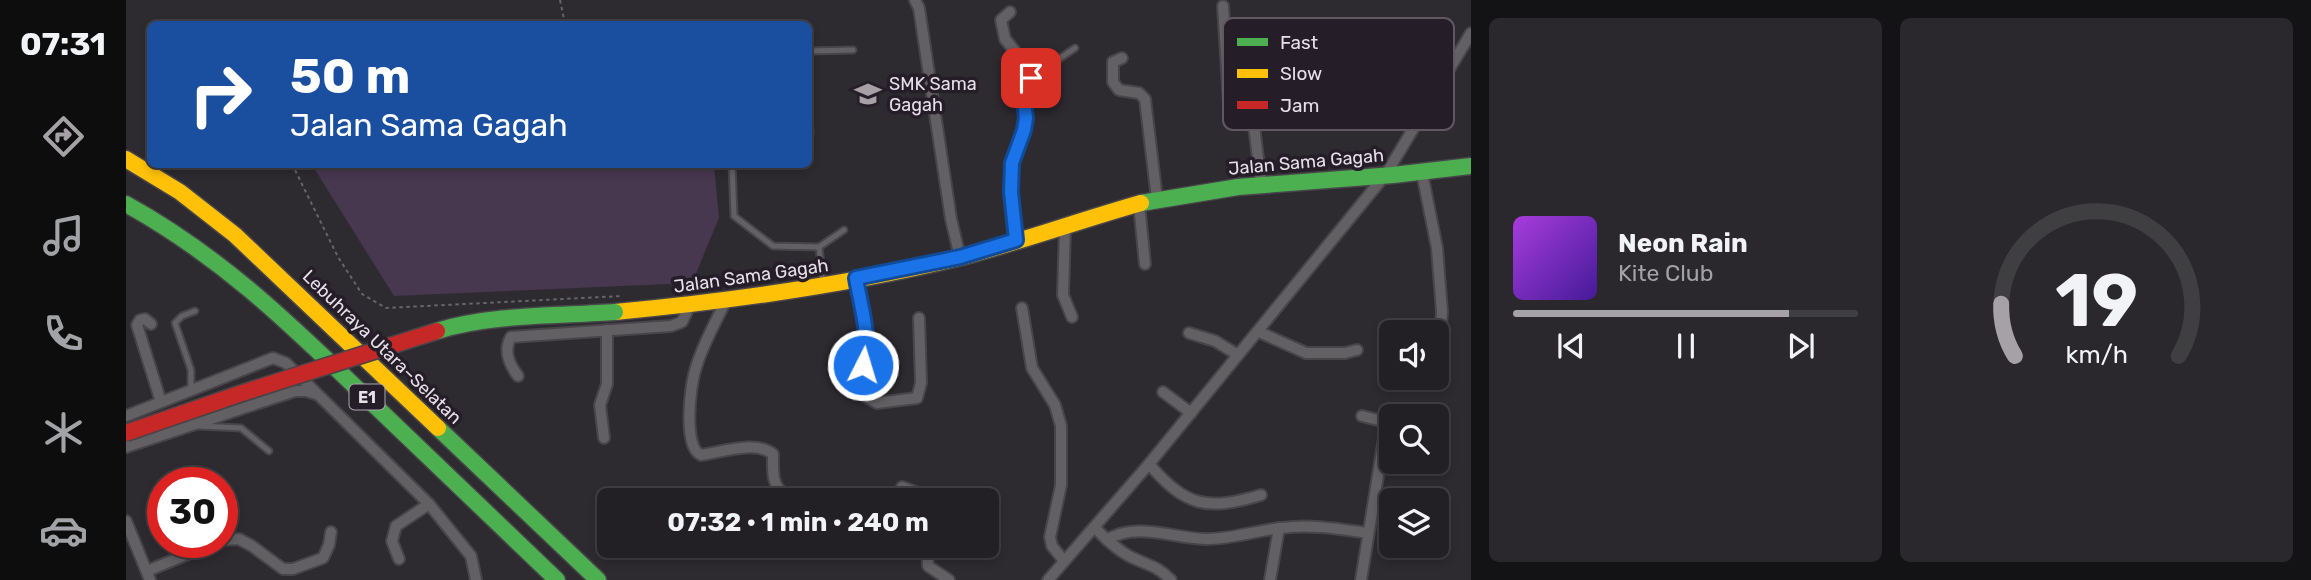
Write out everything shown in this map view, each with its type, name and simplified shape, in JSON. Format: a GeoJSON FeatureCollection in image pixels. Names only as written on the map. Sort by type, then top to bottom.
{"type":"FeatureCollection","features":[{"type":"Feature","properties":{"kind":"main road","name":"Lebuhraya Utara–Selatan"},"geometry":{"type":"LineString","coordinates":[[126,159],[180,192],[234,235],[598,580]]}},
{"type":"Feature","properties":{"kind":"main road","name":"Jalan Sama Gagah"},"geometry":{"type":"LineString","coordinates":[[126,433],[450,327],[501,320],[690,305],[824,287],[960,257],[1157,199],[1261,183],[1422,173],[1471,166]]}},
{"type":"Feature","properties":{"kind":"main road","name":"E1"},"geometry":{"type":"LineString","coordinates":[[126,204],[166,226],[210,256],[249,288],[557,580]]}},
{"type":"Feature","properties":{"kind":"street"},"geometry":{"type":"LineString","coordinates":[[915,0],[919,8],[951,219],[960,257]]}},
{"type":"Feature","properties":{"kind":"street"},"geometry":{"type":"LineString","coordinates":[[1223,6],[1224,18]]}},
{"type":"Feature","properties":{"kind":"street"},"geometry":{"type":"LineString","coordinates":[[1010,12],[1001,20],[1002,31],[1014,50],[1026,118],[1012,163],[1011,192],[1016,240]]}},
{"type":"Feature","properties":{"kind":"street"},"geometry":{"type":"LineString","coordinates":[[1454,61],[1471,33]]}},
{"type":"Feature","properties":{"kind":"street"},"geometry":{"type":"LineString","coordinates":[[1122,58],[1112,62],[1113,82],[1119,90],[1139,93],[1146,99],[1157,199]]}},
{"type":"Feature","properties":{"kind":"street"},"geometry":{"type":"LineString","coordinates":[[1254,130],[1261,183]]}},
{"type":"Feature","properties":{"kind":"street"},"geometry":{"type":"LineString","coordinates":[[1048,580],[1095,528],[1259,332],[1386,174],[1413,130]]}},
{"type":"Feature","properties":{"kind":"street"},"geometry":{"type":"LineString","coordinates":[[1422,173],[1437,248],[1441,320]]}},
{"type":"Feature","properties":{"kind":"street"},"geometry":{"type":"LineString","coordinates":[[1139,204],[1145,264]]}},
{"type":"Feature","properties":{"kind":"street"},"geometry":{"type":"LineString","coordinates":[[1065,228],[1063,295],[1072,317]]}},
{"type":"Feature","properties":{"kind":"street"},"geometry":{"type":"LineString","coordinates":[[856,278],[867,331],[867,348],[859,381],[863,395],[869,400],[877,403],[916,397],[921,383],[919,318]]}},
{"type":"Feature","properties":{"kind":"street"},"geometry":{"type":"LineString","coordinates":[[726,300],[695,371],[689,429],[692,447],[701,455],[757,447],[767,449],[773,454],[774,479],[777,488]]}},
{"type":"Feature","properties":{"kind":"street"},"geometry":{"type":"LineString","coordinates":[[518,376],[509,364],[508,341],[511,337],[671,326],[682,322],[690,305]]}},
{"type":"Feature","properties":{"kind":"street"},"geometry":{"type":"LineString","coordinates":[[1022,308],[1032,368],[1055,405],[1061,426],[1061,485],[1051,537],[1052,546],[1064,561]]}},
{"type":"Feature","properties":{"kind":"street"},"geometry":{"type":"LineString","coordinates":[[151,324],[140,320],[137,325],[161,402]]}},
{"type":"Feature","properties":{"kind":"street"},"geometry":{"type":"LineString","coordinates":[[604,438],[600,405],[607,384],[607,330]]}},
{"type":"Feature","properties":{"kind":"street"},"geometry":{"type":"LineString","coordinates":[[1259,332],[1306,353],[1345,353],[1357,350]]}},
{"type":"Feature","properties":{"kind":"street"},"geometry":{"type":"LineString","coordinates":[[1189,333],[1215,341],[1238,355]]}},
{"type":"Feature","properties":{"kind":"street"},"geometry":{"type":"LineString","coordinates":[[126,416],[273,358],[286,363],[429,504],[471,556],[476,580]]}},
{"type":"Feature","properties":{"kind":"street"},"geometry":{"type":"LineString","coordinates":[[126,447],[295,391],[318,395]]}},
{"type":"Feature","properties":{"kind":"street"},"geometry":{"type":"LineString","coordinates":[[1163,392],[1191,413]]}},
{"type":"Feature","properties":{"kind":"street"},"geometry":{"type":"LineString","coordinates":[[1361,580],[1386,426],[1382,421],[1362,416]]}},
{"type":"Feature","properties":{"kind":"street"},"geometry":{"type":"LineString","coordinates":[[1149,464],[1168,486],[1186,498],[1204,503],[1239,502],[1261,495]]}},
{"type":"Feature","properties":{"kind":"street"},"geometry":{"type":"LineString","coordinates":[[399,559],[393,541],[396,526],[429,504]]}},
{"type":"Feature","properties":{"kind":"street"},"geometry":{"type":"LineString","coordinates":[[126,521],[148,575],[184,558]]}},
{"type":"Feature","properties":{"kind":"street"},"geometry":{"type":"LineString","coordinates":[[1107,540],[1126,531],[1205,539],[1307,526],[1368,533]]}},
{"type":"Feature","properties":{"kind":"street"},"geometry":{"type":"LineString","coordinates":[[1095,528],[1129,556],[1158,568],[1171,580]]}},
{"type":"Feature","properties":{"kind":"street"},"geometry":{"type":"LineString","coordinates":[[1270,580],[1279,528]]}},
{"type":"Feature","properties":{"kind":"street"},"geometry":{"type":"LineString","coordinates":[[238,539],[283,569],[293,569],[323,558],[331,532]]}},
{"type":"Feature","properties":{"kind":"street"},"geometry":{"type":"LineString","coordinates":[[928,558],[928,566],[949,580]]}},
{"type":"Feature","properties":{"kind":"lane"},"geometry":{"type":"LineString","coordinates":[[1023,93],[1031,78],[1075,48]]}},
{"type":"Feature","properties":{"kind":"lane"},"geometry":{"type":"LineString","coordinates":[[812,51],[853,50]]}},
{"type":"Feature","properties":{"kind":"lane"},"geometry":{"type":"LineString","coordinates":[[732,168],[734,216],[774,246],[819,247],[844,230]]}},
{"type":"Feature","properties":{"kind":"lane"},"geometry":{"type":"LineString","coordinates":[[819,247],[824,287]]}},
{"type":"Feature","properties":{"kind":"lane"},"geometry":{"type":"LineString","coordinates":[[191,390],[191,370],[175,323],[182,316],[195,311]]}},
{"type":"Feature","properties":{"kind":"lane"},"geometry":{"type":"LineString","coordinates":[[189,425],[240,428],[268,451]]}},
{"type":"Feature","properties":{"kind":"path"},"geometry":{"type":"LineString","coordinates":[[560,0],[564,21]]}},
{"type":"Feature","properties":{"kind":"path"},"geometry":{"type":"LineString","coordinates":[[294,168],[338,257],[356,285],[362,294],[386,308],[634,296]]}},
{"type":"Feature","properties":{"kind":"shaded area"},"geometry":{"type":"Polygon","coordinates":[[[314,168],[714,168],[719,218],[692,283],[394,296],[314,168]]]}},
{"type":"Feature","properties":{"kind":"traffic: fast"},"geometry":{"type":"LineString","coordinates":[[1141,203],[1238,187],[1471,166]]}},
{"type":"Feature","properties":{"kind":"traffic: fast"},"geometry":{"type":"LineString","coordinates":[[126,204],[194,246],[254,294],[312,345],[557,580]]}},
{"type":"Feature","properties":{"kind":"traffic: fast"},"geometry":{"type":"LineString","coordinates":[[437,331],[480,321],[615,312]]}},
{"type":"Feature","properties":{"kind":"traffic: fast"},"geometry":{"type":"LineString","coordinates":[[438,428],[598,580]]}},
{"type":"Feature","properties":{"kind":"traffic: slow"},"geometry":{"type":"LineString","coordinates":[[126,159],[180,192],[235,235],[438,428]]}},
{"type":"Feature","properties":{"kind":"traffic: slow"},"geometry":{"type":"LineString","coordinates":[[615,312],[703,303],[876,276],[985,251],[1141,203]]}},
{"type":"Feature","properties":{"kind":"traffic: jam"},"geometry":{"type":"LineString","coordinates":[[126,433],[437,331]]}},
{"type":"Feature","properties":{"kind":"place","name":"SMK Sama Gagah"},"geometry":{"type":"Point","coordinates":[868,94]}},
{"type":"Feature","properties":{"kind":"route"},"geometry":{"type":"LineString","coordinates":[[863,365],[867,331],[856,278],[960,257],[1016,240],[1011,192],[1012,163],[1026,118],[1023,93],[1031,78]]}}]}
